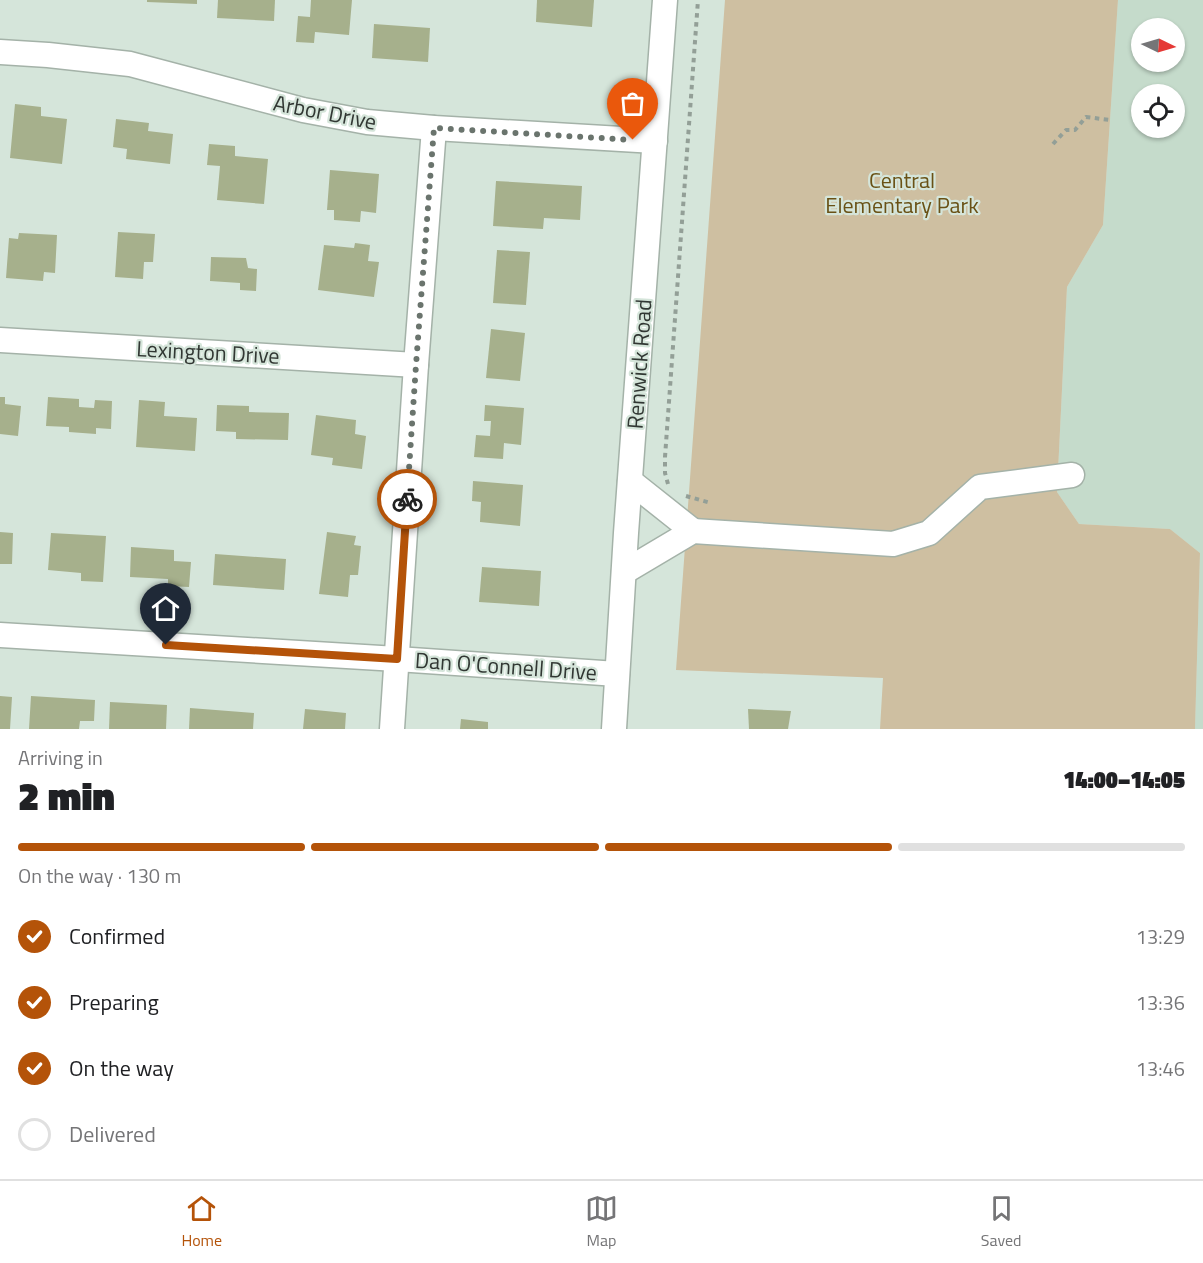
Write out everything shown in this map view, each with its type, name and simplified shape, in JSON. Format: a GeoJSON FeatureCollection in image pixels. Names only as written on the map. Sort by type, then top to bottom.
{"type":"FeatureCollection","features":[{"type":"Feature","properties":{"kind":"street","name":"Renwick Road"},"geometry":{"type":"LineString","coordinates":[[614,729],[665,0]]}},
{"type":"Feature","properties":{"kind":"street","name":"Arbor Drive"},"geometry":{"type":"LineString","coordinates":[[0,52],[130,64],[303,110],[367,122],[656,141]]}},
{"type":"Feature","properties":{"kind":"street"},"geometry":{"type":"LineString","coordinates":[[393,729],[416,365],[434,128]]}},
{"type":"Feature","properties":{"kind":"street","name":"Lexington Drive"},"geometry":{"type":"LineString","coordinates":[[0,340],[416,365]]}},
{"type":"Feature","properties":{"kind":"street"},"geometry":{"type":"LineString","coordinates":[[624,572],[693,531],[893,544],[929,533],[980,487],[1072,475]]}},
{"type":"Feature","properties":{"kind":"street"},"geometry":{"type":"LineString","coordinates":[[630,481],[693,531]]}},
{"type":"Feature","properties":{"kind":"street","name":"Dan O'Connell Drive"},"geometry":{"type":"LineString","coordinates":[[0,635],[617,674]]}},
{"type":"Feature","properties":{"kind":"path"},"geometry":{"type":"LineString","coordinates":[[674,490],[668,484],[665,473],[665,457],[698,0]]}},
{"type":"Feature","properties":{"kind":"path"},"geometry":{"type":"LineString","coordinates":[[1053,144],[1066,130],[1075,130],[1086,117],[1110,120]]}},
{"type":"Feature","properties":{"kind":"path"},"geometry":{"type":"LineString","coordinates":[[682,494],[711,503]]}},
{"type":"Feature","properties":{"kind":"shaded area"},"geometry":{"type":"Polygon","coordinates":[[[1118,0],[1203,0],[1203,729],[1195,729],[1200,553],[1170,529],[1079,524],[1057,492],[1067,287],[1103,225],[1118,0]]]}},
{"type":"Feature","properties":{"kind":"green space","name":"Central Elementary Park"},"geometry":{"type":"Polygon","coordinates":[[[725,0],[1118,0],[1103,225],[1067,287],[1057,492],[1079,524],[1170,529],[1200,553],[1195,729],[880,729],[883,678],[676,670],[725,0]]]}},
{"type":"Feature","properties":{"kind":"building"},"geometry":{"type":"Polygon","coordinates":[[[147,0],[197,0],[197,4],[147,2],[147,0]]]}},
{"type":"Feature","properties":{"kind":"building"},"geometry":{"type":"Polygon","coordinates":[[[218,0],[275,0],[274,21],[217,18],[218,0]]]}},
{"type":"Feature","properties":{"kind":"building"},"geometry":{"type":"Polygon","coordinates":[[[311,0],[352,0],[349,35],[315,32],[314,43],[296,42],[298,16],[310,17],[311,0]]]}},
{"type":"Feature","properties":{"kind":"building"},"geometry":{"type":"Polygon","coordinates":[[[537,0],[594,0],[592,27],[536,22],[537,0]]]}},
{"type":"Feature","properties":{"kind":"building"},"geometry":{"type":"Polygon","coordinates":[[[374,24],[430,28],[428,62],[372,58],[374,24]]]}},
{"type":"Feature","properties":{"kind":"building"},"geometry":{"type":"Polygon","coordinates":[[[15,104],[41,107],[41,116],[67,119],[62,164],[10,158],[15,104]]]}},
{"type":"Feature","properties":{"kind":"building"},"geometry":{"type":"Polygon","coordinates":[[[116,119],[149,123],[148,131],[173,134],[170,164],[126,159],[127,149],[113,147],[116,119]]]}},
{"type":"Feature","properties":{"kind":"building"},"geometry":{"type":"Polygon","coordinates":[[[209,144],[235,146],[235,156],[268,159],[264,204],[217,200],[220,166],[207,165],[209,144]]]}},
{"type":"Feature","properties":{"kind":"building"},"geometry":{"type":"Polygon","coordinates":[[[330,170],[379,174],[376,213],[361,211],[360,222],[334,220],[334,210],[327,210],[330,170]]]}},
{"type":"Feature","properties":{"kind":"building"},"geometry":{"type":"Polygon","coordinates":[[[496,181],[582,186],[580,220],[544,218],[543,229],[493,226],[496,181]]]}},
{"type":"Feature","properties":{"kind":"building"},"geometry":{"type":"Polygon","coordinates":[[[118,232],[155,234],[153,262],[144,262],[143,279],[115,277],[118,232]]]}},
{"type":"Feature","properties":{"kind":"building"},"geometry":{"type":"Polygon","coordinates":[[[19,233],[57,235],[55,273],[44,272],[43,281],[6,278],[9,238],[18,239],[19,233]]]}},
{"type":"Feature","properties":{"kind":"building"},"geometry":{"type":"Polygon","coordinates":[[[355,243],[370,245],[368,261],[379,262],[374,297],[318,290],[324,245],[354,248],[355,243]]]}},
{"type":"Feature","properties":{"kind":"building"},"geometry":{"type":"Polygon","coordinates":[[[497,250],[530,252],[526,305],[493,303],[497,250]]]}},
{"type":"Feature","properties":{"kind":"building"},"geometry":{"type":"Polygon","coordinates":[[[211,257],[246,258],[248,268],[257,269],[256,291],[240,290],[240,283],[210,281],[211,257]]]}},
{"type":"Feature","properties":{"kind":"building"},"geometry":{"type":"Polygon","coordinates":[[[491,329],[525,333],[520,381],[486,378],[491,329]]]}},
{"type":"Feature","properties":{"kind":"building"},"geometry":{"type":"Polygon","coordinates":[[[0,397],[5,397],[5,404],[21,406],[18,436],[0,434],[0,397]]]}},
{"type":"Feature","properties":{"kind":"building"},"geometry":{"type":"Polygon","coordinates":[[[48,397],[79,399],[79,407],[94,408],[95,400],[112,401],[111,429],[96,428],[96,434],[69,432],[69,427],[46,426],[48,397]]]}},
{"type":"Feature","properties":{"kind":"building"},"geometry":{"type":"Polygon","coordinates":[[[139,400],[165,402],[164,416],[197,418],[195,451],[136,447],[139,400]]]}},
{"type":"Feature","properties":{"kind":"building"},"geometry":{"type":"Polygon","coordinates":[[[217,405],[249,406],[249,412],[289,413],[288,440],[236,439],[236,432],[216,431],[217,405]]]}},
{"type":"Feature","properties":{"kind":"building"},"geometry":{"type":"Polygon","coordinates":[[[485,405],[524,408],[521,445],[504,443],[503,459],[474,457],[476,435],[490,436],[491,421],[484,421],[485,405]]]}},
{"type":"Feature","properties":{"kind":"building"},"geometry":{"type":"Polygon","coordinates":[[[316,415],[356,420],[355,434],[366,436],[362,469],[332,465],[333,458],[311,455],[316,415]]]}},
{"type":"Feature","properties":{"kind":"building"},"geometry":{"type":"Polygon","coordinates":[[[473,481],[523,485],[520,526],[480,522],[481,502],[472,501],[473,481]]]}},
{"type":"Feature","properties":{"kind":"building"},"geometry":{"type":"Polygon","coordinates":[[[0,532],[13,533],[12,564],[0,564],[0,532]]]}},
{"type":"Feature","properties":{"kind":"building"},"geometry":{"type":"Polygon","coordinates":[[[327,532],[356,536],[354,545],[361,546],[358,575],[350,575],[348,597],[319,594],[327,532]]]}},
{"type":"Feature","properties":{"kind":"building"},"geometry":{"type":"Polygon","coordinates":[[[51,533],[106,536],[103,582],[81,581],[81,573],[48,570],[51,533]]]}},
{"type":"Feature","properties":{"kind":"building"},"geometry":{"type":"Polygon","coordinates":[[[131,547],[174,550],[174,561],[191,562],[189,587],[168,586],[168,579],[130,577],[131,547]]]}},
{"type":"Feature","properties":{"kind":"building"},"geometry":{"type":"Polygon","coordinates":[[[215,554],[286,559],[284,590],[213,585],[215,554]]]}},
{"type":"Feature","properties":{"kind":"building"},"geometry":{"type":"Polygon","coordinates":[[[482,567],[541,571],[539,606],[479,602],[482,567]]]}},
{"type":"Feature","properties":{"kind":"building"},"geometry":{"type":"Polygon","coordinates":[[[0,696],[12,697],[10,729],[0,729],[0,696]]]}},
{"type":"Feature","properties":{"kind":"building"},"geometry":{"type":"Polygon","coordinates":[[[31,696],[95,700],[94,721],[80,721],[79,729],[29,729],[31,696]]]}},
{"type":"Feature","properties":{"kind":"building"},"geometry":{"type":"Polygon","coordinates":[[[110,702],[167,705],[166,729],[109,729],[110,702]]]}},
{"type":"Feature","properties":{"kind":"building"},"geometry":{"type":"Polygon","coordinates":[[[190,708],[254,713],[253,729],[189,729],[190,708]]]}},
{"type":"Feature","properties":{"kind":"building"},"geometry":{"type":"Polygon","coordinates":[[[305,709],[346,713],[345,729],[303,729],[305,709]]]}},
{"type":"Feature","properties":{"kind":"building"},"geometry":{"type":"Polygon","coordinates":[[[748,709],[791,711],[788,729],[749,729],[748,709]]]}},
{"type":"Feature","properties":{"kind":"building"},"geometry":{"type":"Polygon","coordinates":[[[461,719],[488,722],[488,729],[460,729],[461,719]]]}},
{"type":"Feature","properties":{"kind":"way so far"},"geometry":{"type":"LineString","coordinates":[[407,499],[434,128],[633,140]]}},
{"type":"Feature","properties":{"kind":"route"},"geometry":{"type":"LineString","coordinates":[[166,645],[397,659],[407,499]]}}]}
